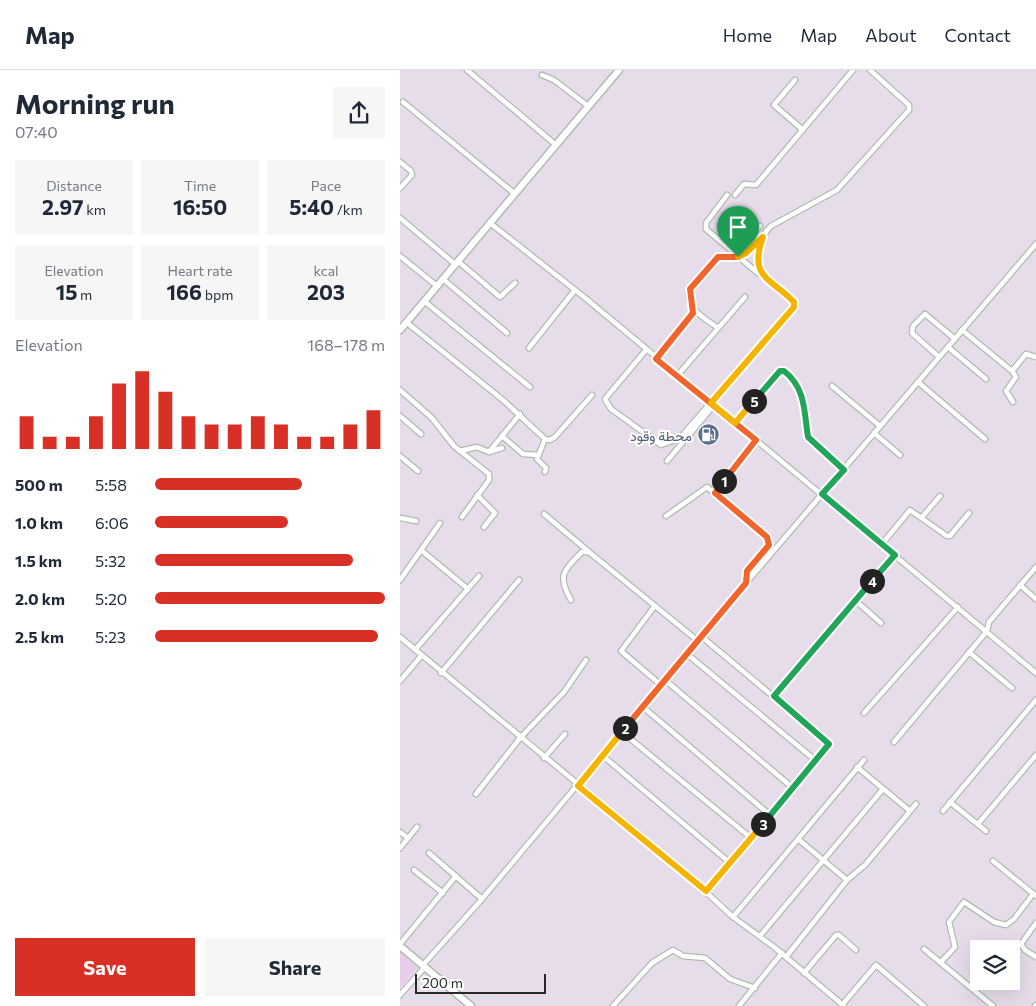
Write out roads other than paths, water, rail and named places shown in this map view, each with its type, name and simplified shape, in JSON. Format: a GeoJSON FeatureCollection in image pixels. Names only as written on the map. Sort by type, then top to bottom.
{"type":"FeatureCollection","features":[{"type":"Feature","properties":{"kind":"main road"},"geometry":{"type":"LineString","coordinates":[[400,330],[619,70]]}},
{"type":"Feature","properties":{"kind":"main road"},"geometry":{"type":"LineString","coordinates":[[400,945],[471,1006]]}},
{"type":"Feature","properties":{"kind":"street"},"geometry":{"type":"LineString","coordinates":[[467,70],[556,145]]}},
{"type":"Feature","properties":{"kind":"street"},"geometry":{"type":"LineString","coordinates":[[735,194],[744,184],[756,185],[853,70]]}},
{"type":"Feature","properties":{"kind":"street"},"geometry":{"type":"LineString","coordinates":[[656,359],[693,313],[690,289],[714,260],[724,256],[737,256],[746,253],[763,237],[771,226],[837,190],[909,110],[910,105],[870,70]]}},
{"type":"Feature","properties":{"kind":"street"},"geometry":{"type":"LineString","coordinates":[[542,76],[554,80],[588,106]]}},
{"type":"Feature","properties":{"kind":"street"},"geometry":{"type":"LineString","coordinates":[[795,80],[774,105],[803,130]]}},
{"type":"Feature","properties":{"kind":"street"},"geometry":{"type":"LineString","coordinates":[[403,102],[515,194]]}},
{"type":"Feature","properties":{"kind":"street"},"geometry":{"type":"LineString","coordinates":[[400,162],[411,171],[412,175],[400,188]]}},
{"type":"Feature","properties":{"kind":"street"},"geometry":{"type":"LineString","coordinates":[[667,461],[794,307],[793,301],[706,229],[706,223],[726,195]]}},
{"type":"Feature","properties":{"kind":"street"},"geometry":{"type":"LineString","coordinates":[[400,218],[500,297],[515,283]]}},
{"type":"Feature","properties":{"kind":"street"},"geometry":{"type":"LineString","coordinates":[[490,223],[575,290],[1035,671]]}},
{"type":"Feature","properties":{"kind":"street"},"geometry":{"type":"LineString","coordinates":[[737,256],[760,226]]}},
{"type":"Feature","properties":{"kind":"street"},"geometry":{"type":"LineString","coordinates":[[763,237],[758,265],[764,278]]}},
{"type":"Feature","properties":{"kind":"street"},"geometry":{"type":"LineString","coordinates":[[400,995],[578,786],[746,583],[1036,244]]}},
{"type":"Feature","properties":{"kind":"street"},"geometry":{"type":"LineString","coordinates":[[400,256],[437,286]]}},
{"type":"Feature","properties":{"kind":"street"},"geometry":{"type":"LineString","coordinates":[[443,279],[507,333]]}},
{"type":"Feature","properties":{"kind":"street"},"geometry":{"type":"LineString","coordinates":[[529,348],[575,290]]}},
{"type":"Feature","properties":{"kind":"street"},"geometry":{"type":"LineString","coordinates":[[678,376],[744,297]]}},
{"type":"Feature","properties":{"kind":"street"},"geometry":{"type":"LineString","coordinates":[[424,301],[530,387]]}},
{"type":"Feature","properties":{"kind":"street"},"geometry":{"type":"LineString","coordinates":[[693,309],[718,328]]}},
{"type":"Feature","properties":{"kind":"street"},"geometry":{"type":"LineString","coordinates":[[939,357],[912,332],[912,326],[925,314],[955,339]]}},
{"type":"Feature","properties":{"kind":"street"},"geometry":{"type":"LineString","coordinates":[[406,322],[520,414],[546,439],[550,440],[555,437],[592,395]]}},
{"type":"Feature","properties":{"kind":"street"},"geometry":{"type":"LineString","coordinates":[[962,330],[1016,376],[1006,391],[1013,402]]}},
{"type":"Feature","properties":{"kind":"street"},"geometry":{"type":"LineString","coordinates":[[948,347],[986,379]]}},
{"type":"Feature","properties":{"kind":"street"},"geometry":{"type":"LineString","coordinates":[[646,350],[605,398],[611,409],[660,445],[680,438],[713,404]]}},
{"type":"Feature","properties":{"kind":"street"},"geometry":{"type":"LineString","coordinates":[[1012,371],[1026,354],[1036,357]]}},
{"type":"Feature","properties":{"kind":"street"},"geometry":{"type":"LineString","coordinates":[[735,423],[778,374],[784,371],[794,380],[805,404],[808,437],[844,470]]}},
{"type":"Feature","properties":{"kind":"street"},"geometry":{"type":"LineString","coordinates":[[918,382],[985,439]]}},
{"type":"Feature","properties":{"kind":"street"},"geometry":{"type":"LineString","coordinates":[[832,386],[880,426]]}},
{"type":"Feature","properties":{"kind":"street"},"geometry":{"type":"LineString","coordinates":[[400,390],[432,418],[447,440],[488,474],[489,480],[462,517]]}},
{"type":"Feature","properties":{"kind":"street"},"geometry":{"type":"LineString","coordinates":[[489,452],[520,414]]}},
{"type":"Feature","properties":{"kind":"street"},"geometry":{"type":"LineString","coordinates":[[400,416],[421,434]]}},
{"type":"Feature","properties":{"kind":"street"},"geometry":{"type":"LineString","coordinates":[[874,433],[900,455]]}},
{"type":"Feature","properties":{"kind":"street"},"geometry":{"type":"LineString","coordinates":[[502,436],[523,454],[538,455]]}},
{"type":"Feature","properties":{"kind":"street"},"geometry":{"type":"LineString","coordinates":[[545,472],[546,468],[537,459],[546,439]]}},
{"type":"Feature","properties":{"kind":"street"},"geometry":{"type":"LineString","coordinates":[[715,493],[756,440]]}},
{"type":"Feature","properties":{"kind":"street"},"geometry":{"type":"LineString","coordinates":[[460,451],[478,447],[489,452],[502,448]]}},
{"type":"Feature","properties":{"kind":"street"},"geometry":{"type":"LineString","coordinates":[[400,456],[418,471]]}},
{"type":"Feature","properties":{"kind":"street"},"geometry":{"type":"LineString","coordinates":[[666,516],[706,486],[715,493],[769,539],[768,548],[746,573],[746,583]]}},
{"type":"Feature","properties":{"kind":"street"},"geometry":{"type":"LineString","coordinates":[[477,495],[495,513],[484,527]]}},
{"type":"Feature","properties":{"kind":"street"},"geometry":{"type":"LineString","coordinates":[[922,517],[940,496]]}},
{"type":"Feature","properties":{"kind":"street"},"geometry":{"type":"LineString","coordinates":[[882,544],[910,510],[948,536],[969,513]]}},
{"type":"Feature","properties":{"kind":"street"},"geometry":{"type":"LineString","coordinates":[[544,514],[654,607],[700,639],[774,696],[828,741],[828,746],[706,891]]}},
{"type":"Feature","properties":{"kind":"street"},"geometry":{"type":"LineString","coordinates":[[400,518],[416,521]]}},
{"type":"Feature","properties":{"kind":"street"},"geometry":{"type":"LineString","coordinates":[[400,580],[440,523]]}},
{"type":"Feature","properties":{"kind":"street"},"geometry":{"type":"LineString","coordinates":[[421,550],[468,588]]}},
{"type":"Feature","properties":{"kind":"street"},"geometry":{"type":"LineString","coordinates":[[571,600],[562,585],[562,579],[582,552],[589,552]]}},
{"type":"Feature","properties":{"kind":"street"},"geometry":{"type":"LineString","coordinates":[[774,696],[895,555]]}},
{"type":"Feature","properties":{"kind":"street"},"geometry":{"type":"LineString","coordinates":[[894,742],[969,652],[986,631],[987,625],[1036,567]]}},
{"type":"Feature","properties":{"kind":"street"},"geometry":{"type":"LineString","coordinates":[[415,650],[480,576]]}},
{"type":"Feature","properties":{"kind":"street"},"geometry":{"type":"LineString","coordinates":[[441,673],[519,580]]}},
{"type":"Feature","properties":{"kind":"street"},"geometry":{"type":"LineString","coordinates":[[1020,585],[1036,599]]}},
{"type":"Feature","properties":{"kind":"street"},"geometry":{"type":"LineString","coordinates":[[856,601],[881,623]]}},
{"type":"Feature","properties":{"kind":"street"},"geometry":{"type":"LineString","coordinates":[[864,713],[958,606]]}},
{"type":"Feature","properties":{"kind":"street"},"geometry":{"type":"LineString","coordinates":[[654,607],[621,650],[661,685]]}},
{"type":"Feature","properties":{"kind":"street"},"geometry":{"type":"LineString","coordinates":[[400,638],[706,891],[733,917],[786,957],[843,1006],[876,965],[924,1006]]}},
{"type":"Feature","properties":{"kind":"street"},"geometry":{"type":"LineString","coordinates":[[969,652],[1012,688]]}},
{"type":"Feature","properties":{"kind":"street"},"geometry":{"type":"LineString","coordinates":[[687,654],[815,760]]}},
{"type":"Feature","properties":{"kind":"street"},"geometry":{"type":"LineString","coordinates":[[400,681],[421,656]]}},
{"type":"Feature","properties":{"kind":"street"},"geometry":{"type":"LineString","coordinates":[[476,794],[520,738],[564,692],[586,660]]}},
{"type":"Feature","properties":{"kind":"street"},"geometry":{"type":"LineString","coordinates":[[665,680],[793,788]]}},
{"type":"Feature","properties":{"kind":"street"},"geometry":{"type":"LineString","coordinates":[[943,811],[1036,700]]}},
{"type":"Feature","properties":{"kind":"street"},"geometry":{"type":"LineString","coordinates":[[643,707],[770,815]]}},
{"type":"Feature","properties":{"kind":"street"},"geometry":{"type":"LineString","coordinates":[[622,732],[751,838]]}},
{"type":"Feature","properties":{"kind":"street"},"geometry":{"type":"LineString","coordinates":[[544,758],[565,734]]}},
{"type":"Feature","properties":{"kind":"street"},"geometry":{"type":"LineString","coordinates":[[978,824],[1036,755]]}},
{"type":"Feature","properties":{"kind":"street"},"geometry":{"type":"LineString","coordinates":[[603,756],[729,862]]}},
{"type":"Feature","properties":{"kind":"street"},"geometry":{"type":"LineString","coordinates":[[733,917],[864,760]]}},
{"type":"Feature","properties":{"kind":"street"},"geometry":{"type":"LineString","coordinates":[[857,768],[910,811]]}},
{"type":"Feature","properties":{"kind":"street"},"geometry":{"type":"LineString","coordinates":[[760,936],[883,789]]}},
{"type":"Feature","properties":{"kind":"street"},"geometry":{"type":"LineString","coordinates":[[950,802],[986,831]]}},
{"type":"Feature","properties":{"kind":"street"},"geometry":{"type":"LineString","coordinates":[[786,957],[847,880],[865,865],[916,804]]}},
{"type":"Feature","properties":{"kind":"street"},"geometry":{"type":"LineString","coordinates":[[400,848],[417,827]]}},
{"type":"Feature","properties":{"kind":"street"},"geometry":{"type":"LineString","coordinates":[[400,832],[408,838]]}},
{"type":"Feature","properties":{"kind":"street"},"geometry":{"type":"LineString","coordinates":[[798,839],[847,880]]}},
{"type":"Feature","properties":{"kind":"street"},"geometry":{"type":"LineString","coordinates":[[429,853],[482,899]]}},
{"type":"Feature","properties":{"kind":"street"},"geometry":{"type":"LineString","coordinates":[[941,962],[955,947],[949,922],[964,902],[994,922],[1006,925],[1014,919],[1035,895],[993,861]]}},
{"type":"Feature","properties":{"kind":"street"},"geometry":{"type":"LineString","coordinates":[[414,870],[443,893]]}},
{"type":"Feature","properties":{"kind":"street"},"geometry":{"type":"LineString","coordinates":[[400,945],[456,876]]}},
{"type":"Feature","properties":{"kind":"street"},"geometry":{"type":"LineString","coordinates":[[1036,923],[1022,944],[1025,950],[1036,958]]}},
{"type":"Feature","properties":{"kind":"street"},"geometry":{"type":"LineString","coordinates":[[804,973],[836,935],[839,935],[856,950]]}},
{"type":"Feature","properties":{"kind":"street"},"geometry":{"type":"LineString","coordinates":[[924,949],[993,1006]]}},
{"type":"Feature","properties":{"kind":"street"},"geometry":{"type":"LineString","coordinates":[[613,1006],[652,963],[673,950],[683,956],[704,958],[730,979],[755,988]]}},
{"type":"Feature","properties":{"kind":"street"},"geometry":{"type":"LineString","coordinates":[[739,1006],[782,954]]}},
{"type":"Feature","properties":{"kind":"place","name":"محطة وقود"},"geometry":{"type":"Point","coordinates":[708,435]}}]}
